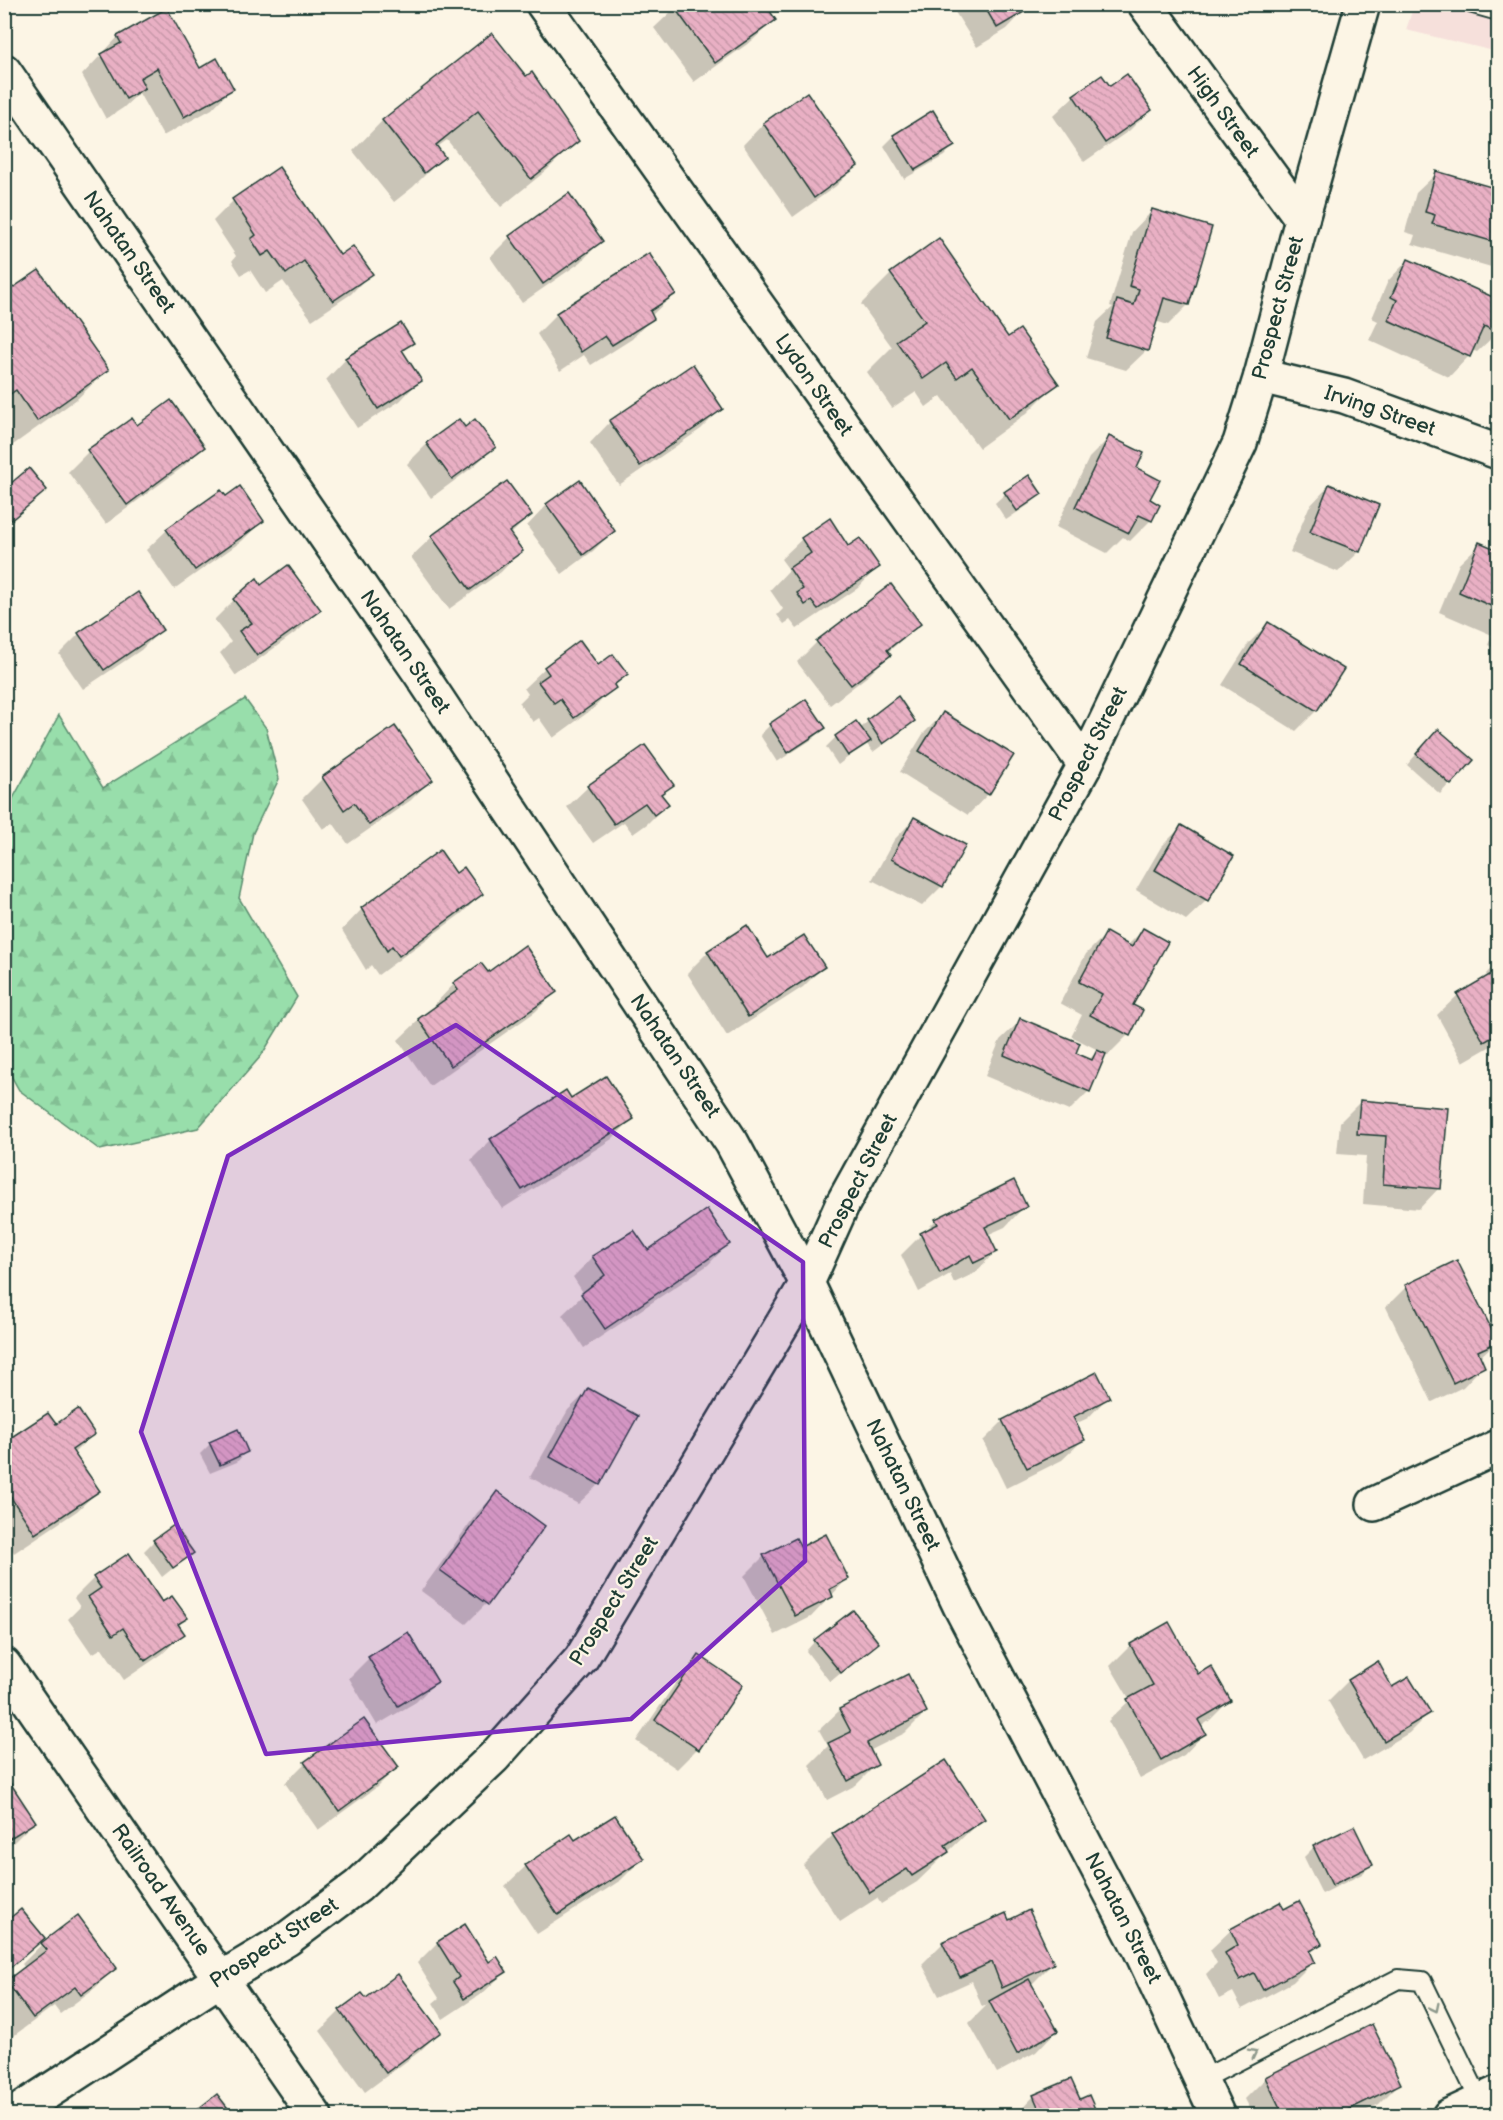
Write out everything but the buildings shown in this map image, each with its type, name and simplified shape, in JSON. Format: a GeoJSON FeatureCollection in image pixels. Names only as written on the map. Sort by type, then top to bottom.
{"type":"FeatureCollection","features":[{"type":"Feature","properties":{"kind":"street","name":"Lydon Street"},"geometry":{"type":"LineString","coordinates":[[543,4],[1085,765]]}},
{"type":"Feature","properties":{"kind":"street","name":"High Street"},"geometry":{"type":"LineString","coordinates":[[1144,4],[1302,219]]}},
{"type":"Feature","properties":{"kind":"street","name":"Prospect Street"},"geometry":{"type":"LineString","coordinates":[[11,2115],[222,1978],[287,1939],[358,1886],[494,1757],[581,1659],[807,1283],[842,1205],[1085,765],[1240,443],[1261,376],[1302,219],[1363,4]]}},
{"type":"Feature","properties":{"kind":"street","name":"Nahatan Street"},"geometry":{"type":"LineString","coordinates":[[4,71],[420,673],[732,1143],[807,1283],[962,1608],[1139,1947],[1218,2115]]}},
{"type":"Feature","properties":{"kind":"street","name":"Irving Street"},"geometry":{"type":"LineString","coordinates":[[1261,376],[1344,396],[1498,452]]}},
{"type":"Feature","properties":{"kind":"street"},"geometry":{"type":"LineString","coordinates":[[1374,1504],[1498,1447]]}},
{"type":"Feature","properties":{"kind":"street","name":"Railroad Avenue"},"geometry":{"type":"LineString","coordinates":[[4,1665],[315,2115]]}},
{"type":"Feature","properties":{"kind":"street"},"geometry":{"type":"LineString","coordinates":[[1449,2115],[1490,2097]]}},
{"type":"Feature","properties":{"kind":"lane"},"geometry":{"type":"LineString","coordinates":[[1473,4],[1498,11]]}},
{"type":"Feature","properties":{"kind":"lane"},"geometry":{"type":"LineString","coordinates":[[1201,2079],[1398,1979],[1422,1981],[1490,2097]]}},
{"type":"Feature","properties":{"kind":"highlighted area"},"geometry":{"type":"Polygon","coordinates":[[[456,1025],[803,1262],[805,1561],[631,1719],[266,1754],[141,1432],[228,1156],[456,1025]]]}},
{"type":"Feature","properties":{"kind":"shaded area"},"geometry":{"type":"Polygon","coordinates":[[[1414,5],[1498,5],[1498,52],[1406,30],[1414,5]]]}},
{"type":"Feature","properties":{"kind":"green space"},"geometry":{"type":"Polygon","coordinates":[[[245,699],[266,728],[279,779],[253,833],[239,898],[297,997],[261,1056],[198,1128],[100,1150],[19,1090],[5,1065],[5,807],[11,802],[59,715],[103,788],[245,699]]]}}]}
